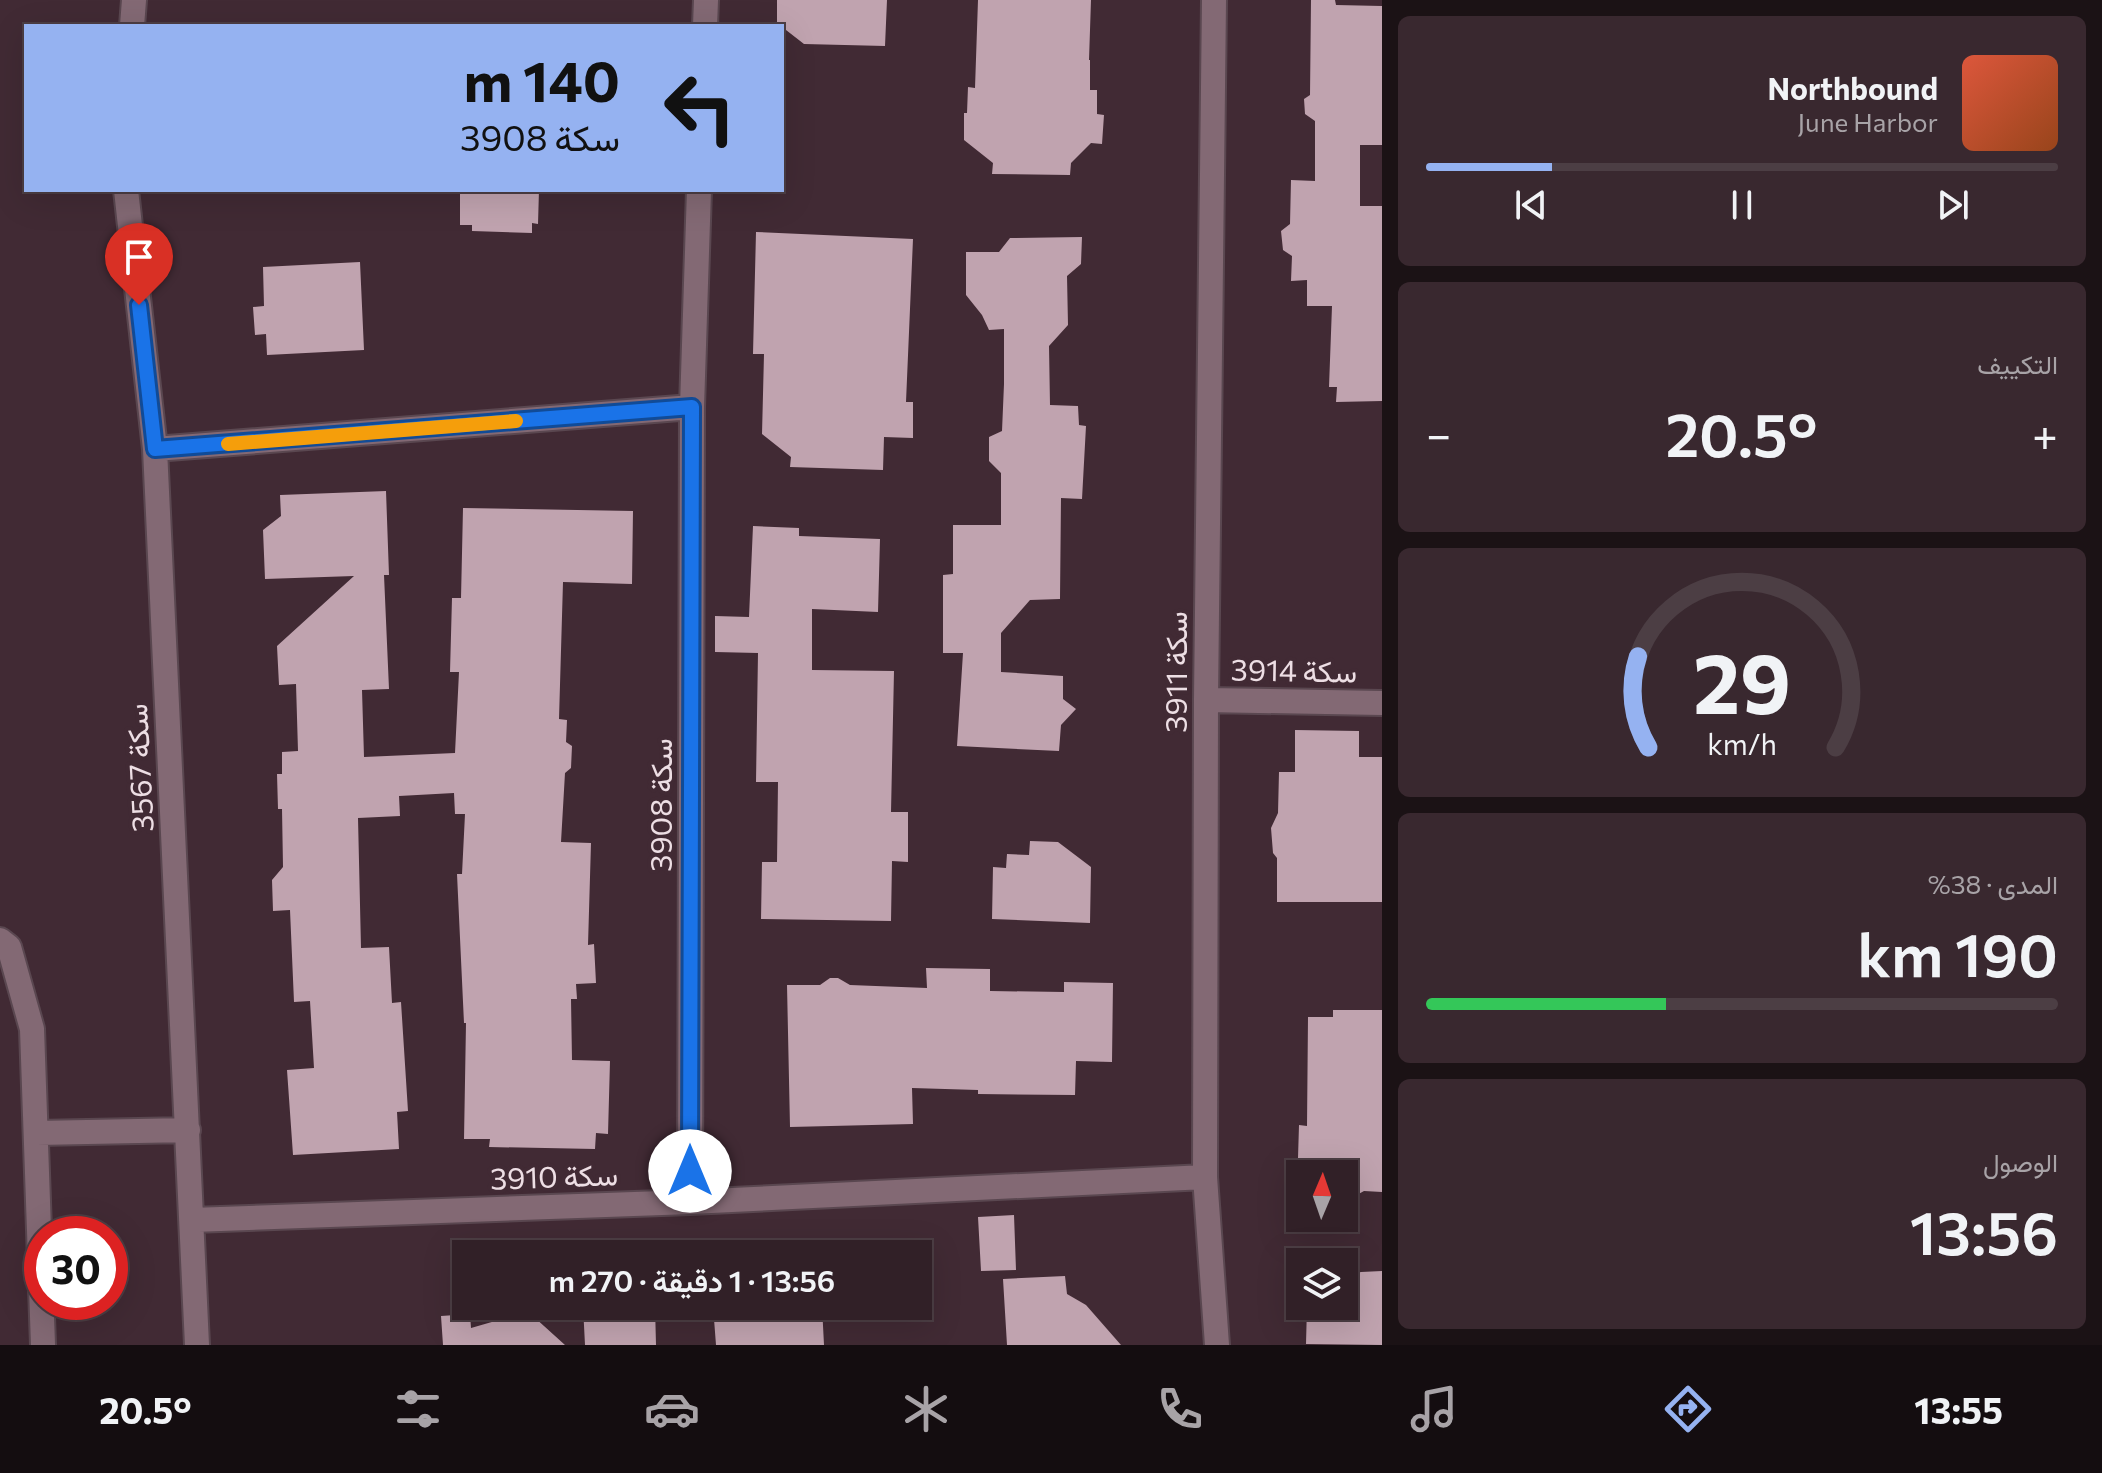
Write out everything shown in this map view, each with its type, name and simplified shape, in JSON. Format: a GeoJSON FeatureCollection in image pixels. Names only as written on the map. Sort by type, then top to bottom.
{"type":"FeatureCollection","features":[{"type":"Feature","properties":{"kind":"street"},"geometry":{"type":"LineString","coordinates":[[132,24],[134,0]]}},
{"type":"Feature","properties":{"kind":"street"},"geometry":{"type":"LineString","coordinates":[[705,24],[706,0]]}},
{"type":"Feature","properties":{"kind":"street","name":"سكة 3911"},"geometry":{"type":"LineString","coordinates":[[1214,0],[1206,700],[1205,1177],[1217,1345]]}},
{"type":"Feature","properties":{"kind":"street","name":"سكة 3567"},"geometry":{"type":"LineString","coordinates":[[126,192],[155,449],[197,1345]]}},
{"type":"Feature","properties":{"kind":"street","name":"سكة 3908"},"geometry":{"type":"LineString","coordinates":[[690,1202],[692,407],[699,192]]}},
{"type":"Feature","properties":{"kind":"street"},"geometry":{"type":"LineString","coordinates":[[155,449],[692,407]]}},
{"type":"Feature","properties":{"kind":"street","name":"سكة 3914"},"geometry":{"type":"LineString","coordinates":[[1206,700],[1382,703]]}},
{"type":"Feature","properties":{"kind":"street"},"geometry":{"type":"LineString","coordinates":[[0,940],[9,947],[32,1029],[43,1345]]}},
{"type":"Feature","properties":{"kind":"street"},"geometry":{"type":"LineString","coordinates":[[37,1133],[188,1130]]}},
{"type":"Feature","properties":{"kind":"street","name":"سكة 3910"},"geometry":{"type":"LineString","coordinates":[[192,1220],[690,1202],[1205,1177]]}},
{"type":"Feature","properties":{"kind":"building"},"geometry":{"type":"Polygon","coordinates":[[[777,0],[887,0],[885,46],[804,44],[784,28],[784,24],[777,23],[777,0]]]}},
{"type":"Feature","properties":{"kind":"building"},"geometry":{"type":"Polygon","coordinates":[[[978,0],[1091,0],[1090,90],[1097,90],[1097,114],[1104,115],[1102,144],[1091,143],[1071,163],[1070,175],[992,174],[993,163],[964,140],[968,87],[975,88],[978,0]]]}},
{"type":"Feature","properties":{"kind":"building"},"geometry":{"type":"Polygon","coordinates":[[[1311,0],[1335,0],[1336,5],[1382,6],[1382,145],[1360,145],[1360,206],[1382,206],[1382,401],[1336,402],[1337,387],[1329,387],[1332,306],[1307,306],[1307,280],[1291,281],[1292,256],[1283,250],[1281,231],[1290,224],[1291,180],[1315,181],[1315,121],[1305,114],[1304,99],[1310,95],[1311,0]]]}},
{"type":"Feature","properties":{"kind":"building"},"geometry":{"type":"Polygon","coordinates":[[[460,192],[539,192],[538,224],[532,223],[532,233],[472,231],[472,225],[460,225],[460,192]]]}},
{"type":"Feature","properties":{"kind":"building"},"geometry":{"type":"Polygon","coordinates":[[[756,232],[913,239],[906,402],[913,402],[913,438],[884,437],[883,470],[790,467],[791,457],[762,434],[764,354],[753,354],[756,232]]]}},
{"type":"Feature","properties":{"kind":"building"},"geometry":{"type":"Polygon","coordinates":[[[1082,237],[1081,264],[1067,276],[1068,325],[1049,346],[1050,405],[1078,406],[1079,425],[1086,426],[1082,499],[1061,498],[1060,599],[1030,600],[1001,633],[1001,672],[1063,676],[1063,699],[1076,709],[1061,725],[1059,751],[957,746],[963,653],[943,653],[943,575],[953,574],[953,525],[1001,525],[1001,473],[989,461],[989,437],[1002,431],[1004,384],[1004,329],[989,330],[966,295],[966,252],[999,252],[1010,238],[1082,237]]]}},
{"type":"Feature","properties":{"kind":"building"},"geometry":{"type":"Polygon","coordinates":[[[360,262],[364,350],[267,355],[266,334],[255,335],[253,307],[264,306],[263,267],[360,262]]]}},
{"type":"Feature","properties":{"kind":"building"},"geometry":{"type":"Polygon","coordinates":[[[386,491],[389,575],[384,575],[389,689],[362,690],[364,757],[455,753],[459,672],[450,672],[452,598],[461,598],[463,508],[633,511],[632,584],[563,582],[559,719],[567,720],[566,742],[572,746],[571,768],[565,773],[561,842],[591,843],[588,945],[594,944],[596,983],[576,984],[577,999],[571,999],[572,1060],[610,1061],[608,1134],[596,1133],[595,1149],[489,1147],[490,1139],[464,1139],[466,1023],[457,874],[462,874],[465,814],[455,814],[454,793],[399,796],[400,816],[358,818],[361,948],[389,947],[392,1003],[401,1002],[408,1111],[397,1112],[399,1149],[293,1155],[287,1070],[314,1068],[310,1001],[294,1002],[290,910],[273,911],[272,880],[283,867],[282,809],[278,809],[277,774],[282,774],[282,752],[298,751],[296,684],[279,685],[277,646],[354,576],[265,579],[263,530],[281,516],[280,495],[386,491]]]}},
{"type":"Feature","properties":{"kind":"building"},"geometry":{"type":"Polygon","coordinates":[[[753,526],[799,528],[799,536],[880,539],[878,612],[812,609],[812,670],[894,671],[891,812],[908,812],[908,862],[892,861],[891,921],[761,919],[762,862],[777,862],[778,782],[756,782],[758,653],[715,652],[715,616],[749,617],[753,526]]]}},
{"type":"Feature","properties":{"kind":"building"},"geometry":{"type":"Polygon","coordinates":[[[1295,730],[1359,731],[1359,757],[1382,757],[1382,902],[1277,902],[1277,858],[1273,853],[1271,828],[1278,813],[1279,772],[1295,772],[1295,730]]]}},
{"type":"Feature","properties":{"kind":"building"},"geometry":{"type":"Polygon","coordinates":[[[1030,841],[1058,842],[1091,867],[1090,923],[992,919],[993,867],[1006,868],[1007,854],[1029,855],[1030,841]]]}},
{"type":"Feature","properties":{"kind":"building"},"geometry":{"type":"Polygon","coordinates":[[[926,968],[990,969],[990,991],[1064,992],[1064,982],[1113,983],[1112,1062],[1076,1061],[1075,1095],[978,1094],[978,1090],[912,1088],[913,1124],[790,1127],[787,985],[820,985],[830,978],[838,978],[850,985],[927,988],[926,968]]]}},
{"type":"Feature","properties":{"kind":"building"},"geometry":{"type":"Polygon","coordinates":[[[1333,1010],[1382,1010],[1382,1192],[1364,1191],[1358,1194],[1358,1160],[1298,1158],[1299,1125],[1307,1126],[1308,1017],[1333,1017],[1333,1010]]]}},
{"type":"Feature","properties":{"kind":"building"},"geometry":{"type":"Polygon","coordinates":[[[1014,1215],[1016,1270],[981,1271],[978,1217],[1014,1215]]]}},
{"type":"Feature","properties":{"kind":"building"},"geometry":{"type":"Polygon","coordinates":[[[1382,1271],[1382,1345],[1306,1344],[1307,1320],[1358,1320],[1358,1273],[1382,1271]]]}},
{"type":"Feature","properties":{"kind":"building"},"geometry":{"type":"Polygon","coordinates":[[[1065,1276],[1067,1294],[1086,1305],[1121,1345],[1007,1345],[1003,1279],[1065,1276]]]}},
{"type":"Feature","properties":{"kind":"building"},"geometry":{"type":"Polygon","coordinates":[[[452,1315],[452,1320],[470,1320],[471,1328],[499,1320],[537,1320],[565,1345],[443,1345],[441,1316],[452,1315]]]}},
{"type":"Feature","properties":{"kind":"building"},"geometry":{"type":"Polygon","coordinates":[[[584,1320],[655,1320],[656,1345],[585,1345],[584,1320]]]}},
{"type":"Feature","properties":{"kind":"building"},"geometry":{"type":"Polygon","coordinates":[[[714,1320],[823,1320],[824,1345],[716,1345],[714,1320]]]}},
{"type":"Feature","properties":{"kind":"slow traffic"},"geometry":{"type":"LineString","coordinates":[[228,444],[516,421]]}},
{"type":"Feature","properties":{"kind":"route"},"geometry":{"type":"LineString","coordinates":[[139,305],[155,449],[692,407],[690,1171]]}}]}
